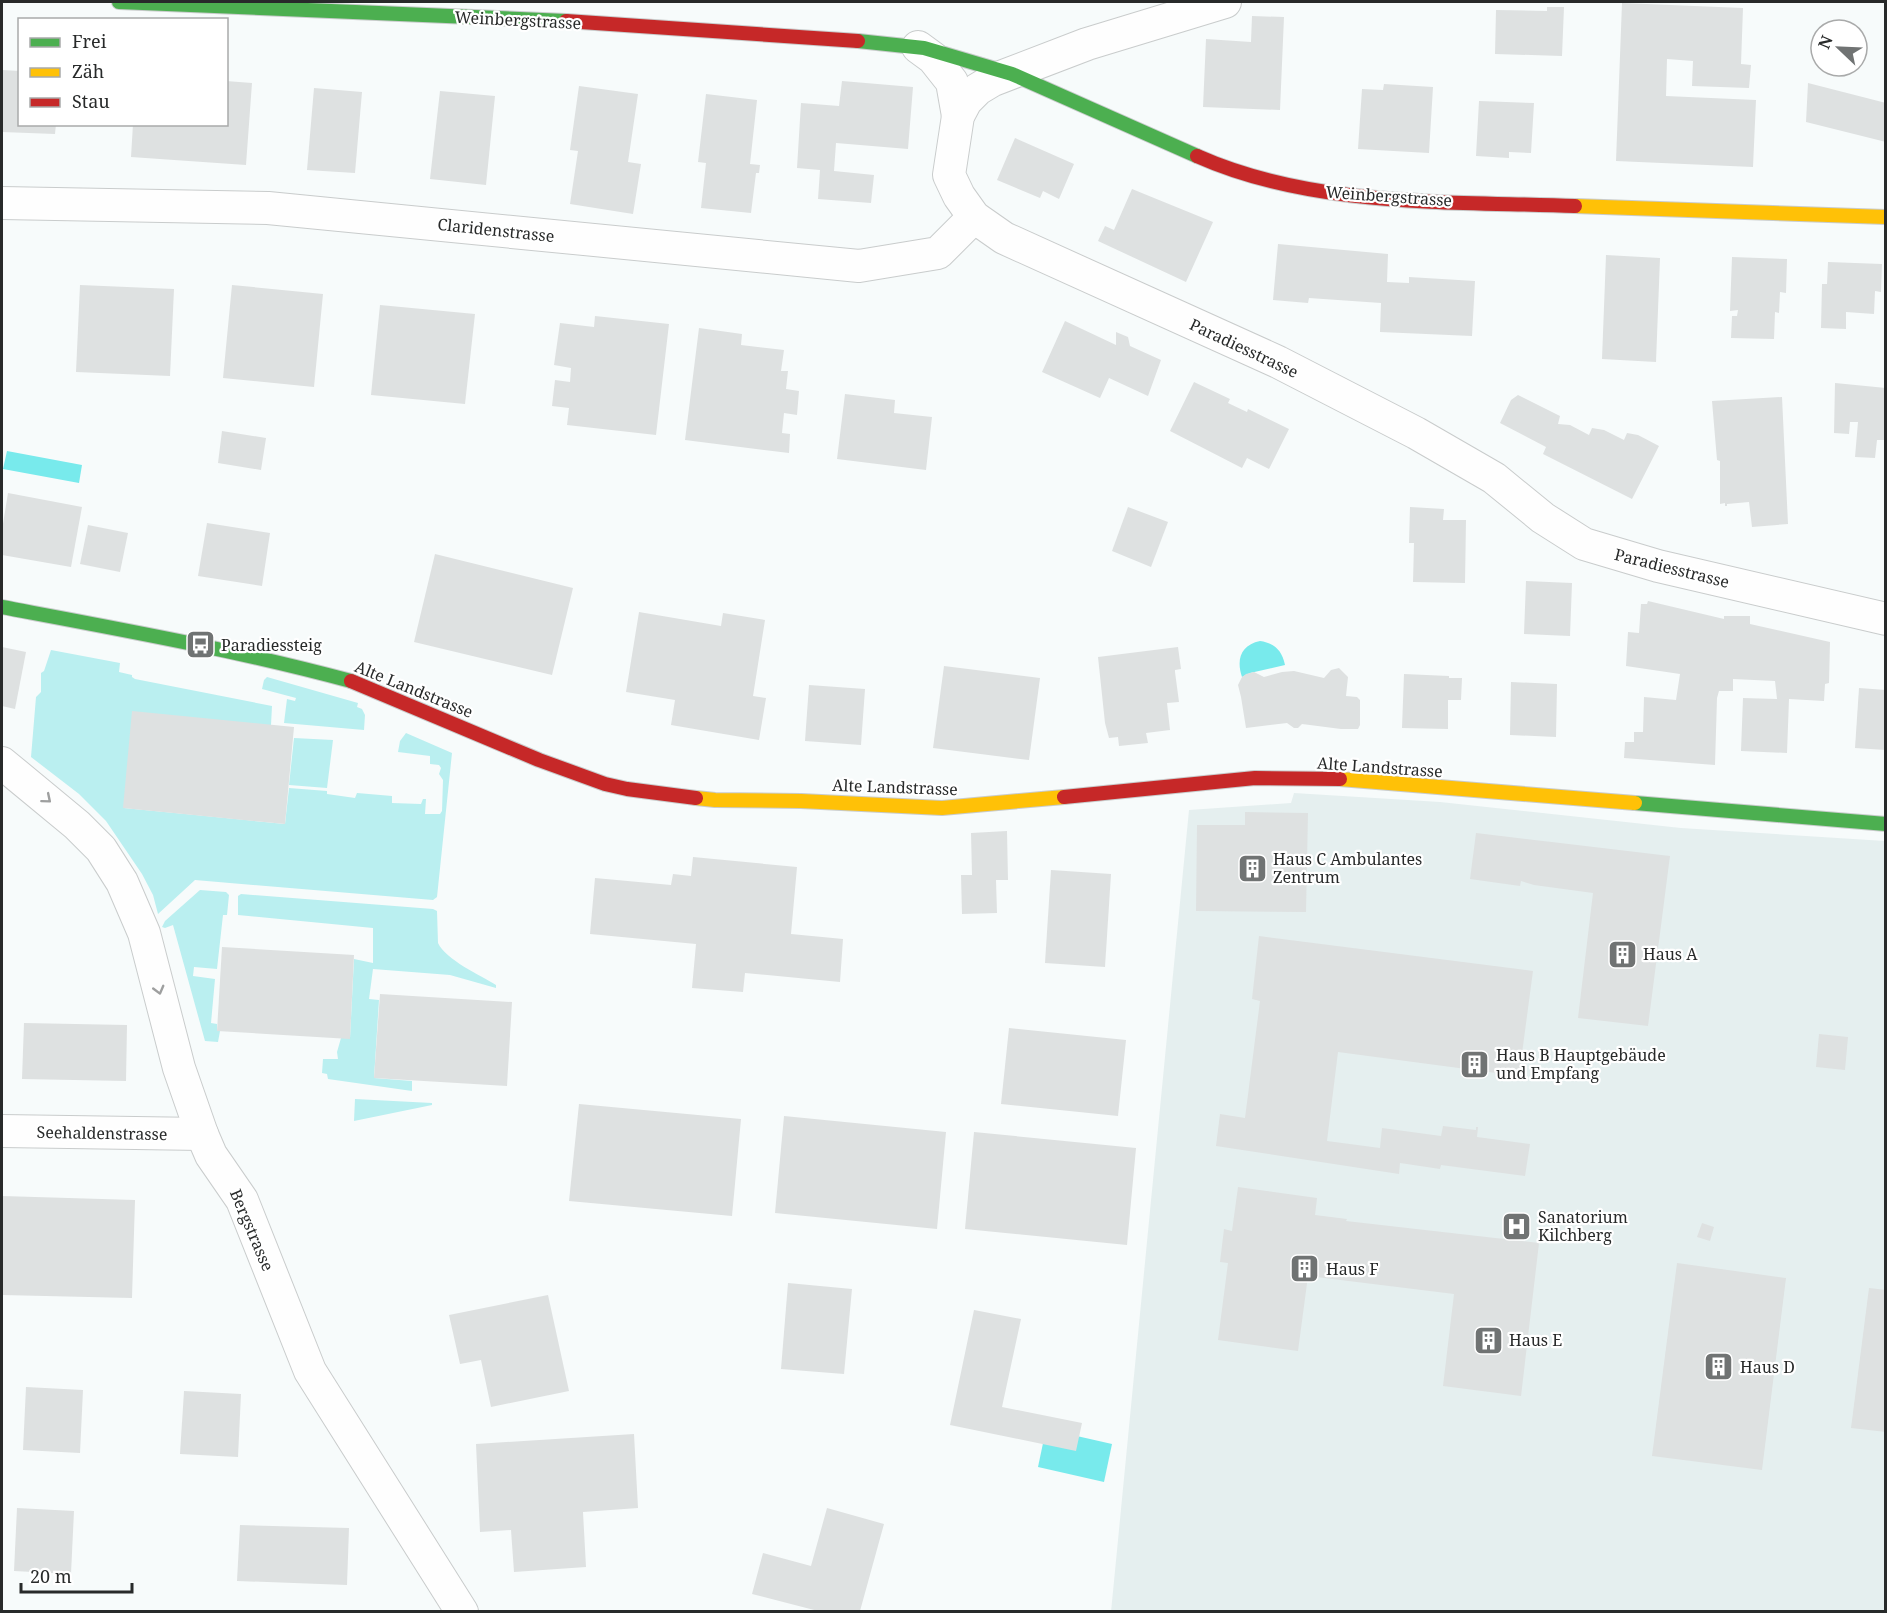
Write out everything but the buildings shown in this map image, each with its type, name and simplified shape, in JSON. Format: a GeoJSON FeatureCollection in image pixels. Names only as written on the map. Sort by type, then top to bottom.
{"type":"FeatureCollection","features":[{"type":"Feature","properties":{"kind":"street","name":"Weinbergstrasse"},"geometry":{"type":"LineString","coordinates":[[119,2],[581,22],[887,43],[918,47],[1012,74],[1212,163],[1263,180],[1337,194],[1417,200],[1886,217]]}},
{"type":"Feature","properties":{"kind":"street","name":"Paradiesstrasse"},"geometry":{"type":"LineString","coordinates":[[1225,2],[1087,44],[993,80],[978,89],[966,101],[958,116],[949,175],[959,196],[974,217],[1004,238],[1278,362],[1416,433],[1494,478],[1543,518],[1584,544],[1658,566],[1886,619]]}},
{"type":"Feature","properties":{"kind":"street"},"geometry":{"type":"LineString","coordinates":[[918,47],[933,58],[952,82],[958,116]]}},
{"type":"Feature","properties":{"kind":"street","name":"Claridenstrasse"},"geometry":{"type":"LineString","coordinates":[[2,202],[268,208],[859,266],[938,253],[974,217]]}},
{"type":"Feature","properties":{"kind":"street","name":"Alte Landstrasse"},"geometry":{"type":"LineString","coordinates":[[2,607],[288,664],[397,698],[539,760],[605,784],[715,801],[801,801],[942,808],[1255,778],[1340,779],[1886,824]]}},
{"type":"Feature","properties":{"kind":"street","name":"Bergstrasse"},"geometry":{"type":"LineString","coordinates":[[2,763],[77,825],[101,849],[122,882],[144,933],[179,1068],[202,1134],[211,1155],[242,1200],[310,1371],[462,1611]]}},
{"type":"Feature","properties":{"kind":"street","name":"Seehaldenstrasse"},"geometry":{"type":"LineString","coordinates":[[2,1131],[202,1134]]}},
{"type":"Feature","properties":{"kind":"shaded area"},"geometry":{"type":"Polygon","coordinates":[[[51,650],[120,663],[119,672],[132,675],[135,679],[272,706],[271,725],[124,808],[285,824],[289,788],[327,791],[327,794],[355,798],[357,793],[392,796],[392,803],[421,804],[423,799],[426,799],[425,814],[440,814],[443,780],[439,774],[441,768],[439,765],[430,764],[430,756],[398,752],[400,741],[406,733],[452,753],[437,897],[433,900],[195,880],[158,914],[153,895],[142,874],[106,821],[79,794],[31,757],[36,697],[41,692],[41,673],[44,671],[51,650]]]}},
{"type":"Feature","properties":{"kind":"shaded area"},"geometry":{"type":"Polygon","coordinates":[[[267,677],[358,703],[357,707],[362,709],[365,715],[364,730],[284,723],[287,699],[295,701],[296,698],[262,689],[267,677]]]}},
{"type":"Feature","properties":{"kind":"shaded area"},"geometry":{"type":"Polygon","coordinates":[[[294,738],[333,740],[327,788],[289,785],[294,738]]]}},
{"type":"Feature","properties":{"kind":"shaded area","name":"Sanatorium Kilchberg"},"geometry":{"type":"Polygon","coordinates":[[[1294,793],[1440,802],[1681,828],[1885,841],[1885,1611],[1111,1612],[1189,810],[1291,803],[1294,793]]]}},
{"type":"Feature","properties":{"kind":"shaded area"},"geometry":{"type":"Polygon","coordinates":[[[200,890],[226,892],[229,895],[227,915],[223,915],[217,969],[194,967],[193,976],[215,979],[211,1023],[217,1024],[217,1031],[220,1031],[218,1042],[205,1041],[173,925],[162,927],[165,921],[200,890]]]}},
{"type":"Feature","properties":{"kind":"shaded area"},"geometry":{"type":"Polygon","coordinates":[[[241,894],[433,909],[437,911],[438,943],[442,949],[456,961],[496,985],[496,988],[450,975],[373,969],[369,999],[379,1000],[374,1078],[412,1081],[412,1091],[328,1079],[327,1074],[322,1073],[323,1059],[338,1059],[337,1052],[341,1038],[350,1038],[354,959],[373,963],[373,928],[238,915],[238,896],[241,894]]]}},
{"type":"Feature","properties":{"kind":"shaded area"},"geometry":{"type":"Polygon","coordinates":[[[355,1099],[432,1103],[432,1105],[354,1121],[355,1099]]]}},
{"type":"Feature","properties":{"kind":"water"},"geometry":{"type":"Polygon","coordinates":[[[7,451],[82,465],[79,483],[3,469],[7,451]]]}},
{"type":"Feature","properties":{"kind":"water"},"geometry":{"type":"Polygon","coordinates":[[[1260,641],[1277,648],[1285,665],[1242,677],[1240,659],[1244,649],[1260,641]]]}},
{"type":"Feature","properties":{"kind":"water"},"geometry":{"type":"Polygon","coordinates":[[[1046,1429],[1112,1444],[1104,1482],[1038,1467],[1046,1429]]]}},
{"type":"Feature","properties":{"kind":"traffic: fast"},"geometry":{"type":"LineString","coordinates":[[119,2],[566,21]]}},
{"type":"Feature","properties":{"kind":"traffic: fast"},"geometry":{"type":"LineString","coordinates":[[858,41],[924,48],[1012,74],[1197,156]]}},
{"type":"Feature","properties":{"kind":"traffic: fast"},"geometry":{"type":"LineString","coordinates":[[2,607],[221,650],[351,681]]}},
{"type":"Feature","properties":{"kind":"traffic: fast"},"geometry":{"type":"LineString","coordinates":[[1635,803],[1886,824]]}},
{"type":"Feature","properties":{"kind":"traffic: slow"},"geometry":{"type":"LineString","coordinates":[[1575,206],[1886,217]]}},
{"type":"Feature","properties":{"kind":"traffic: slow"},"geometry":{"type":"LineString","coordinates":[[1340,779],[1635,803]]}},
{"type":"Feature","properties":{"kind":"traffic: slow"},"geometry":{"type":"LineString","coordinates":[[696,798],[942,808],[1064,797]]}},
{"type":"Feature","properties":{"kind":"traffic: jam"},"geometry":{"type":"LineString","coordinates":[[566,21],[858,41]]}},
{"type":"Feature","properties":{"kind":"traffic: jam"},"geometry":{"type":"LineString","coordinates":[[1197,156],[1242,173],[1288,185],[1335,193],[1431,202],[1575,206]]}},
{"type":"Feature","properties":{"kind":"traffic: jam"},"geometry":{"type":"LineString","coordinates":[[351,681],[539,760],[605,784],[696,798]]}},
{"type":"Feature","properties":{"kind":"traffic: jam"},"geometry":{"type":"LineString","coordinates":[[1064,797],[1255,778],[1340,779]]}},
{"type":"Feature","properties":{"kind":"place","name":"Paradiessteig"},"geometry":{"type":"Point","coordinates":[200,645]}},
{"type":"Feature","properties":{"kind":"place","name":"Haus C Ambulantes Zentrum"},"geometry":{"type":"Point","coordinates":[1252,868]}},
{"type":"Feature","properties":{"kind":"place","name":"Haus A"},"geometry":{"type":"Point","coordinates":[1622,954]}},
{"type":"Feature","properties":{"kind":"place","name":"Haus B Hauptgebäude und Empfang"},"geometry":{"type":"Point","coordinates":[1475,1064]}},
{"type":"Feature","properties":{"kind":"place","name":"Sanatorium Kilchberg"},"geometry":{"type":"Point","coordinates":[1517,1226]}},
{"type":"Feature","properties":{"kind":"place","name":"Haus F"},"geometry":{"type":"Point","coordinates":[1305,1269]}},
{"type":"Feature","properties":{"kind":"place","name":"Haus E"},"geometry":{"type":"Point","coordinates":[1488,1340]}},
{"type":"Feature","properties":{"kind":"place","name":"Haus D"},"geometry":{"type":"Point","coordinates":[1719,1367]}}]}
